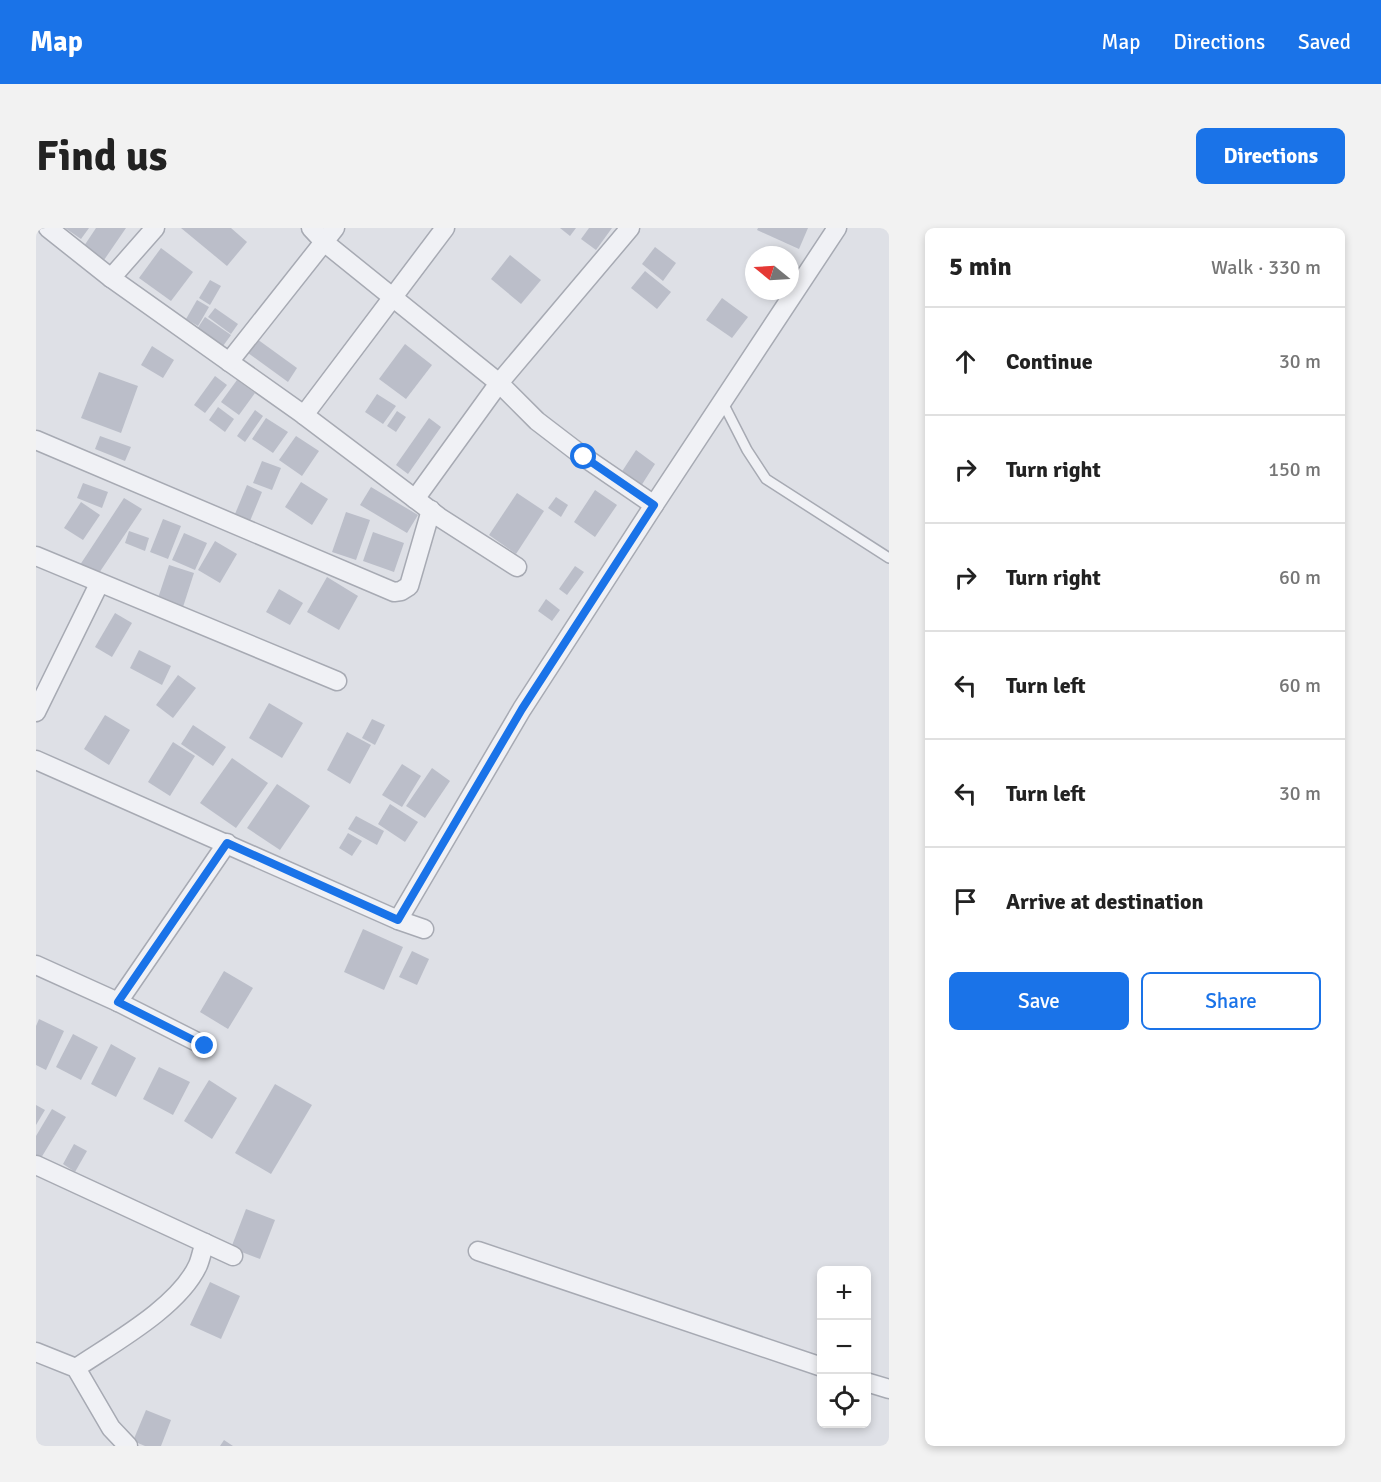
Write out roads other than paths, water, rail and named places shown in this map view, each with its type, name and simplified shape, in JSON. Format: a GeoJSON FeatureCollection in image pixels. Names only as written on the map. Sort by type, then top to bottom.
{"type":"FeatureCollection","features":[{"type":"Feature","properties":{"kind":"street"},"geometry":{"type":"LineString","coordinates":[[48,228],[111,278],[304,415],[430,510],[517,567]]}},
{"type":"Feature","properties":{"kind":"street"},"geometry":{"type":"LineString","coordinates":[[111,278],[155,228]]}},
{"type":"Feature","properties":{"kind":"street"},"geometry":{"type":"LineString","coordinates":[[311,228],[329,235],[392,296],[499,383],[537,421],[574,450],[654,505]]}},
{"type":"Feature","properties":{"kind":"street"},"geometry":{"type":"LineString","coordinates":[[304,415],[445,228]]}},
{"type":"Feature","properties":{"kind":"street"},"geometry":{"type":"LineString","coordinates":[[415,499],[499,383],[630,228]]}},
{"type":"Feature","properties":{"kind":"street"},"geometry":{"type":"LineString","coordinates":[[398,920],[522,709],[837,228]]}},
{"type":"Feature","properties":{"kind":"street"},"geometry":{"type":"LineString","coordinates":[[229,362],[329,235]]}},
{"type":"Feature","properties":{"kind":"street"},"geometry":{"type":"LineString","coordinates":[[36,440],[394,592],[409,586],[430,510]]}},
{"type":"Feature","properties":{"kind":"street"},"geometry":{"type":"LineString","coordinates":[[36,556],[337,681]]}},
{"type":"Feature","properties":{"kind":"street"},"geometry":{"type":"LineString","coordinates":[[36,712],[99,584]]}},
{"type":"Feature","properties":{"kind":"street"},"geometry":{"type":"LineString","coordinates":[[36,760],[398,920],[424,929]]}},
{"type":"Feature","properties":{"kind":"street"},"geometry":{"type":"LineString","coordinates":[[118,1002],[227,843]]}},
{"type":"Feature","properties":{"kind":"street"},"geometry":{"type":"LineString","coordinates":[[36,965],[118,1002],[205,1046]]}},
{"type":"Feature","properties":{"kind":"street"},"geometry":{"type":"LineString","coordinates":[[36,1165],[233,1256]]}},
{"type":"Feature","properties":{"kind":"street"},"geometry":{"type":"LineString","coordinates":[[76,1368],[139,1326],[170,1302],[197,1267],[205,1243]]}},
{"type":"Feature","properties":{"kind":"street"},"geometry":{"type":"LineString","coordinates":[[478,1251],[817,1364]]}},
{"type":"Feature","properties":{"kind":"street"},"geometry":{"type":"LineString","coordinates":[[36,1352],[76,1368],[111,1428],[128,1446]]}},
{"type":"Feature","properties":{"kind":"street"},"geometry":{"type":"LineString","coordinates":[[871,1383],[889,1389]]}},
{"type":"Feature","properties":{"kind":"lane"},"geometry":{"type":"LineString","coordinates":[[723,403],[747,450],[766,479],[889,558]]}}]}
